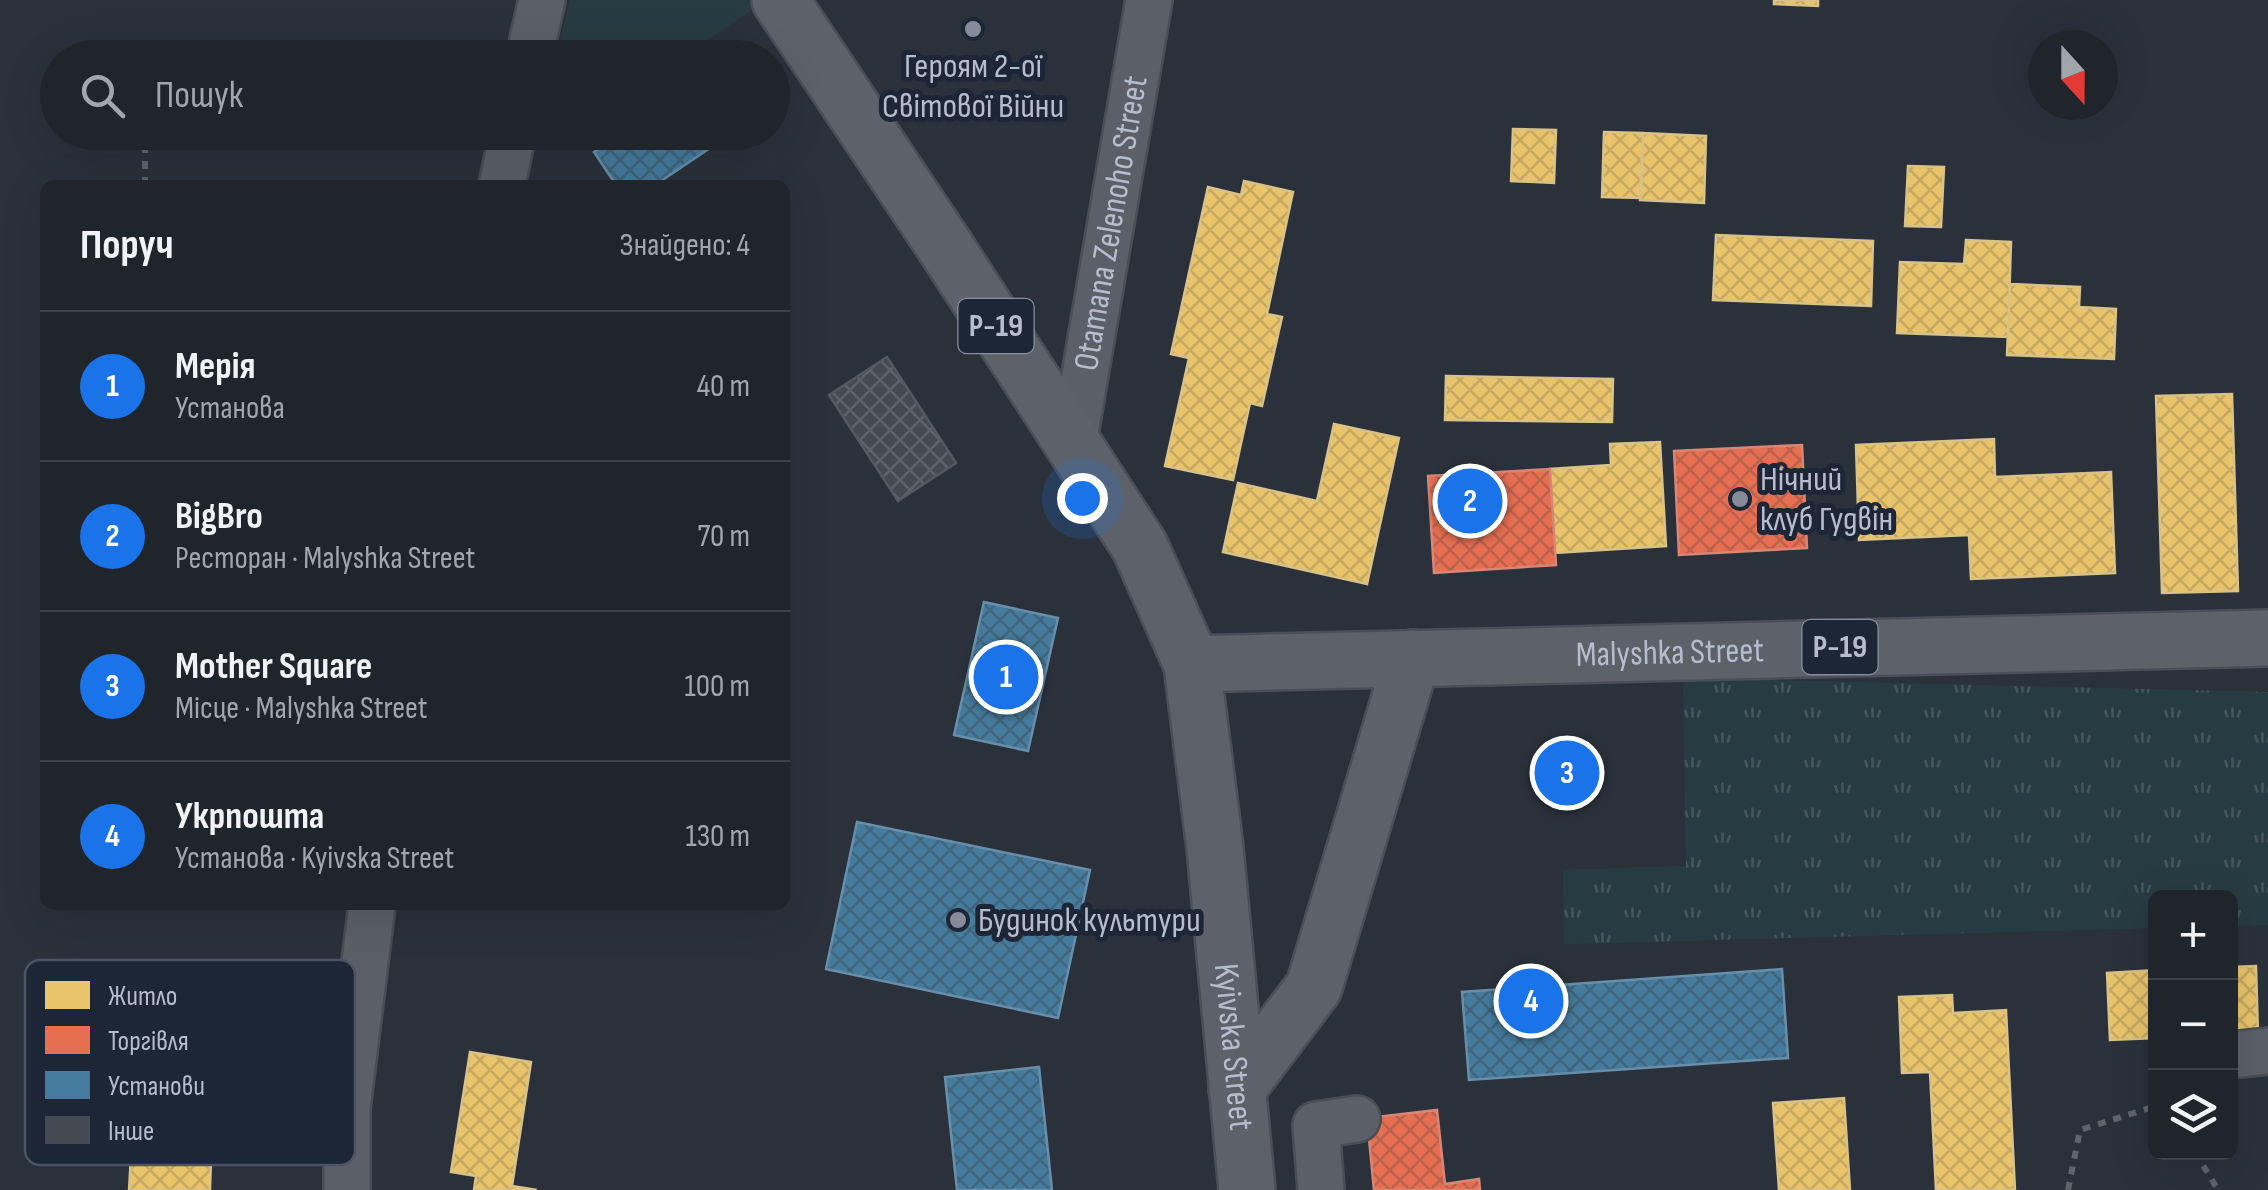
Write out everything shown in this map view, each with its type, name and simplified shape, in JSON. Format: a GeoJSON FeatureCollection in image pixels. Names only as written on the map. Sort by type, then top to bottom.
{"type":"FeatureCollection","features":[{"type":"Feature","properties":{"kind":"main road","name":"Р-19"},"geometry":{"type":"LineString","coordinates":[[780,0],[1140,548],[1192,664]]}},
{"type":"Feature","properties":{"kind":"main road","name":"Malyshka Street"},"geometry":{"type":"LineString","coordinates":[[1192,664],[2268,638]]}},
{"type":"Feature","properties":{"kind":"main road"},"geometry":{"type":"LineString","coordinates":[[1238,1089],[1314,987],[1412,658]]}},
{"type":"Feature","properties":{"kind":"main road","name":"Kyivska Street"},"geometry":{"type":"LineString","coordinates":[[1192,664],[1215,848],[1247,1190]]}},
{"type":"Feature","properties":{"kind":"street"},"geometry":{"type":"LineString","coordinates":[[533,40],[542,0]]}},
{"type":"Feature","properties":{"kind":"street","name":"Otamana Zelenoho Street"},"geometry":{"type":"LineString","coordinates":[[1073,446],[1149,0]]}},
{"type":"Feature","properties":{"kind":"street"},"geometry":{"type":"LineString","coordinates":[[503,180],[509,150]]}},
{"type":"Feature","properties":{"kind":"street"},"geometry":{"type":"LineString","coordinates":[[355,1043],[371,910]]}},
{"type":"Feature","properties":{"kind":"street"},"geometry":{"type":"LineString","coordinates":[[2238,1054],[2268,1050]]}},
{"type":"Feature","properties":{"kind":"street"},"geometry":{"type":"LineString","coordinates":[[1321,1190],[1316,1125],[1357,1119]]}},
{"type":"Feature","properties":{"kind":"street"},"geometry":{"type":"LineString","coordinates":[[346,1165],[346,1190]]}},
{"type":"Feature","properties":{"kind":"path"},"geometry":{"type":"LineString","coordinates":[[145,150],[145,180]]}},
{"type":"Feature","properties":{"kind":"path"},"geometry":{"type":"LineString","coordinates":[[2068,1190],[2080,1130],[2148,1109]]}},
{"type":"Feature","properties":{"kind":"path"},"geometry":{"type":"LineString","coordinates":[[2200,1160],[2218,1190]]}},
{"type":"Feature","properties":{"kind":"green space"},"geometry":{"type":"Polygon","coordinates":[[[570,0],[752,0],[757,7],[707,40],[560,40],[570,0]]]}},
{"type":"Feature","properties":{"kind":"green space"},"geometry":{"type":"Polygon","coordinates":[[[1683,678],[2268,692],[2268,925],[2238,926],[2238,890],[2148,890],[2148,928],[1564,944],[1563,870],[1686,866],[1683,678]]]}},
{"type":"Feature","properties":{"kind":"building: Житло"},"geometry":{"type":"Polygon","coordinates":[[[1774,0],[1818,0],[1818,6],[1774,4],[1774,0]]]}},
{"type":"Feature","properties":{"kind":"building: Житло"},"geometry":{"type":"Polygon","coordinates":[[[1513,129],[1556,130],[1554,183],[1511,181],[1513,129]]]}},
{"type":"Feature","properties":{"kind":"building: Житло"},"geometry":{"type":"Polygon","coordinates":[[[1604,132],[1643,133],[1641,198],[1602,197],[1604,132]]]}},
{"type":"Feature","properties":{"kind":"building: Житло"},"geometry":{"type":"Polygon","coordinates":[[[1643,133],[1706,136],[1704,203],[1640,200],[1643,133]]]}},
{"type":"Feature","properties":{"kind":"building: Житло"},"geometry":{"type":"Polygon","coordinates":[[[1908,166],[1944,167],[1941,227],[1905,226],[1908,166]]]}},
{"type":"Feature","properties":{"kind":"building: Житло"},"geometry":{"type":"Polygon","coordinates":[[[1244,181],[1293,192],[1267,314],[1282,317],[1262,406],[1250,403],[1233,480],[1165,466],[1189,358],[1171,354],[1208,187],[1241,195],[1244,181]]]}},
{"type":"Feature","properties":{"kind":"building: Житло"},"geometry":{"type":"Polygon","coordinates":[[[1716,235],[1873,241],[1871,306],[1713,300],[1716,235]]]}},
{"type":"Feature","properties":{"kind":"building: Житло"},"geometry":{"type":"Polygon","coordinates":[[[1966,240],[2011,242],[2008,337],[1897,333],[1900,262],[1964,264],[1966,240]]]}},
{"type":"Feature","properties":{"kind":"building: Житло"},"geometry":{"type":"Polygon","coordinates":[[[2010,284],[2080,287],[2079,307],[2116,309],[2114,359],[2007,355],[2010,284]]]}},
{"type":"Feature","properties":{"kind":"building: Житло"},"geometry":{"type":"Polygon","coordinates":[[[1446,376],[1613,379],[1612,422],[1445,420],[1446,376]]]}},
{"type":"Feature","properties":{"kind":"building: Житло"},"geometry":{"type":"Polygon","coordinates":[[[2232,394],[2238,591],[2162,593],[2156,396],[2232,394]]]}},
{"type":"Feature","properties":{"kind":"building: Житло"},"geometry":{"type":"Polygon","coordinates":[[[1334,424],[1399,438],[1367,584],[1223,552],[1238,483],[1317,501],[1334,424]]]}},
{"type":"Feature","properties":{"kind":"building: Житло"},"geometry":{"type":"Polygon","coordinates":[[[1994,439],[1995,477],[2111,472],[2115,573],[1971,579],[1969,535],[1859,540],[1856,445],[1994,439]]]}},
{"type":"Feature","properties":{"kind":"building: Житло"},"geometry":{"type":"Polygon","coordinates":[[[1660,442],[1666,546],[1555,553],[1550,469],[1611,465],[1610,444],[1660,442]]]}},
{"type":"Feature","properties":{"kind":"building: Житло"},"geometry":{"type":"Polygon","coordinates":[[[2256,966],[2258,1034],[2238,1035],[2238,967],[2256,966]]]}},
{"type":"Feature","properties":{"kind":"building: Житло"},"geometry":{"type":"Polygon","coordinates":[[[2148,970],[2148,1038],[2110,1040],[2107,973],[2148,970]]]}},
{"type":"Feature","properties":{"kind":"building: Житло"},"geometry":{"type":"Polygon","coordinates":[[[1952,995],[1953,1013],[2006,1010],[2015,1190],[1936,1190],[1930,1072],[1902,1073],[1899,997],[1952,995]]]}},
{"type":"Feature","properties":{"kind":"building: Житло"},"geometry":{"type":"Polygon","coordinates":[[[470,1052],[531,1062],[512,1186],[537,1190],[474,1190],[476,1176],[451,1172],[470,1052]]]}},
{"type":"Feature","properties":{"kind":"building: Житло"},"geometry":{"type":"Polygon","coordinates":[[[1844,1098],[1850,1190],[1779,1190],[1773,1103],[1844,1098]]]}},
{"type":"Feature","properties":{"kind":"building: Житло"},"geometry":{"type":"Polygon","coordinates":[[[130,1165],[211,1165],[210,1190],[129,1190],[130,1165]]]}},
{"type":"Feature","properties":{"kind":"building: Торгівля","name":"Нічний клуб Гудвін"},"geometry":{"type":"Polygon","coordinates":[[[1802,445],[1807,548],[1679,555],[1674,451],[1802,445]]]}},
{"type":"Feature","properties":{"kind":"building: Торгівля"},"geometry":{"type":"Polygon","coordinates":[[[1550,469],[1556,565],[1434,573],[1428,476],[1550,469]]]}},
{"type":"Feature","properties":{"kind":"building: Торгівля"},"geometry":{"type":"Polygon","coordinates":[[[1437,1110],[1445,1184],[1479,1179],[1480,1190],[1374,1190],[1367,1118],[1437,1110]]]}},
{"type":"Feature","properties":{"kind":"building: Установи"},"geometry":{"type":"Polygon","coordinates":[[[707,150],[662,180],[613,180],[594,152],[707,150]]]}},
{"type":"Feature","properties":{"kind":"building: Установи"},"geometry":{"type":"Polygon","coordinates":[[[984,602],[1058,618],[1028,751],[954,735],[984,602]]]}},
{"type":"Feature","properties":{"kind":"building: Установи","name":"Будинок культури"},"geometry":{"type":"Polygon","coordinates":[[[857,822],[1090,870],[1058,1018],[826,969],[857,822]]]}},
{"type":"Feature","properties":{"kind":"building: Установи"},"geometry":{"type":"Polygon","coordinates":[[[1782,969],[1788,1058],[1469,1080],[1462,992],[1782,969]]]}},
{"type":"Feature","properties":{"kind":"building: Установи"},"geometry":{"type":"Polygon","coordinates":[[[1039,1067],[1052,1190],[957,1190],[945,1077],[1039,1067]]]}},
{"type":"Feature","properties":{"kind":"building: Інше"},"geometry":{"type":"Polygon","coordinates":[[[887,357],[956,463],[898,501],[829,395],[887,357]]]}},
{"type":"Feature","properties":{"kind":"place","name":"Героям 2-ої Світової Війни"},"geometry":{"type":"Point","coordinates":[973,29]}},
{"type":"Feature","properties":{"kind":"place","name":"Нічний клуб Гудвін"},"geometry":{"type":"Point","coordinates":[1740,499]}},
{"type":"Feature","properties":{"kind":"place","name":"BigBro"},"geometry":{"type":"Point","coordinates":[1470,501]}},
{"type":"Feature","properties":{"kind":"place","name":"Мерія"},"geometry":{"type":"Point","coordinates":[1006,677]}},
{"type":"Feature","properties":{"kind":"place","name":"Mother Square"},"geometry":{"type":"Point","coordinates":[1567,773]}},
{"type":"Feature","properties":{"kind":"place","name":"Будинок культури"},"geometry":{"type":"Point","coordinates":[958,920]}},
{"type":"Feature","properties":{"kind":"place","name":"Укрпошта"},"geometry":{"type":"Point","coordinates":[1531,1001]}}]}
